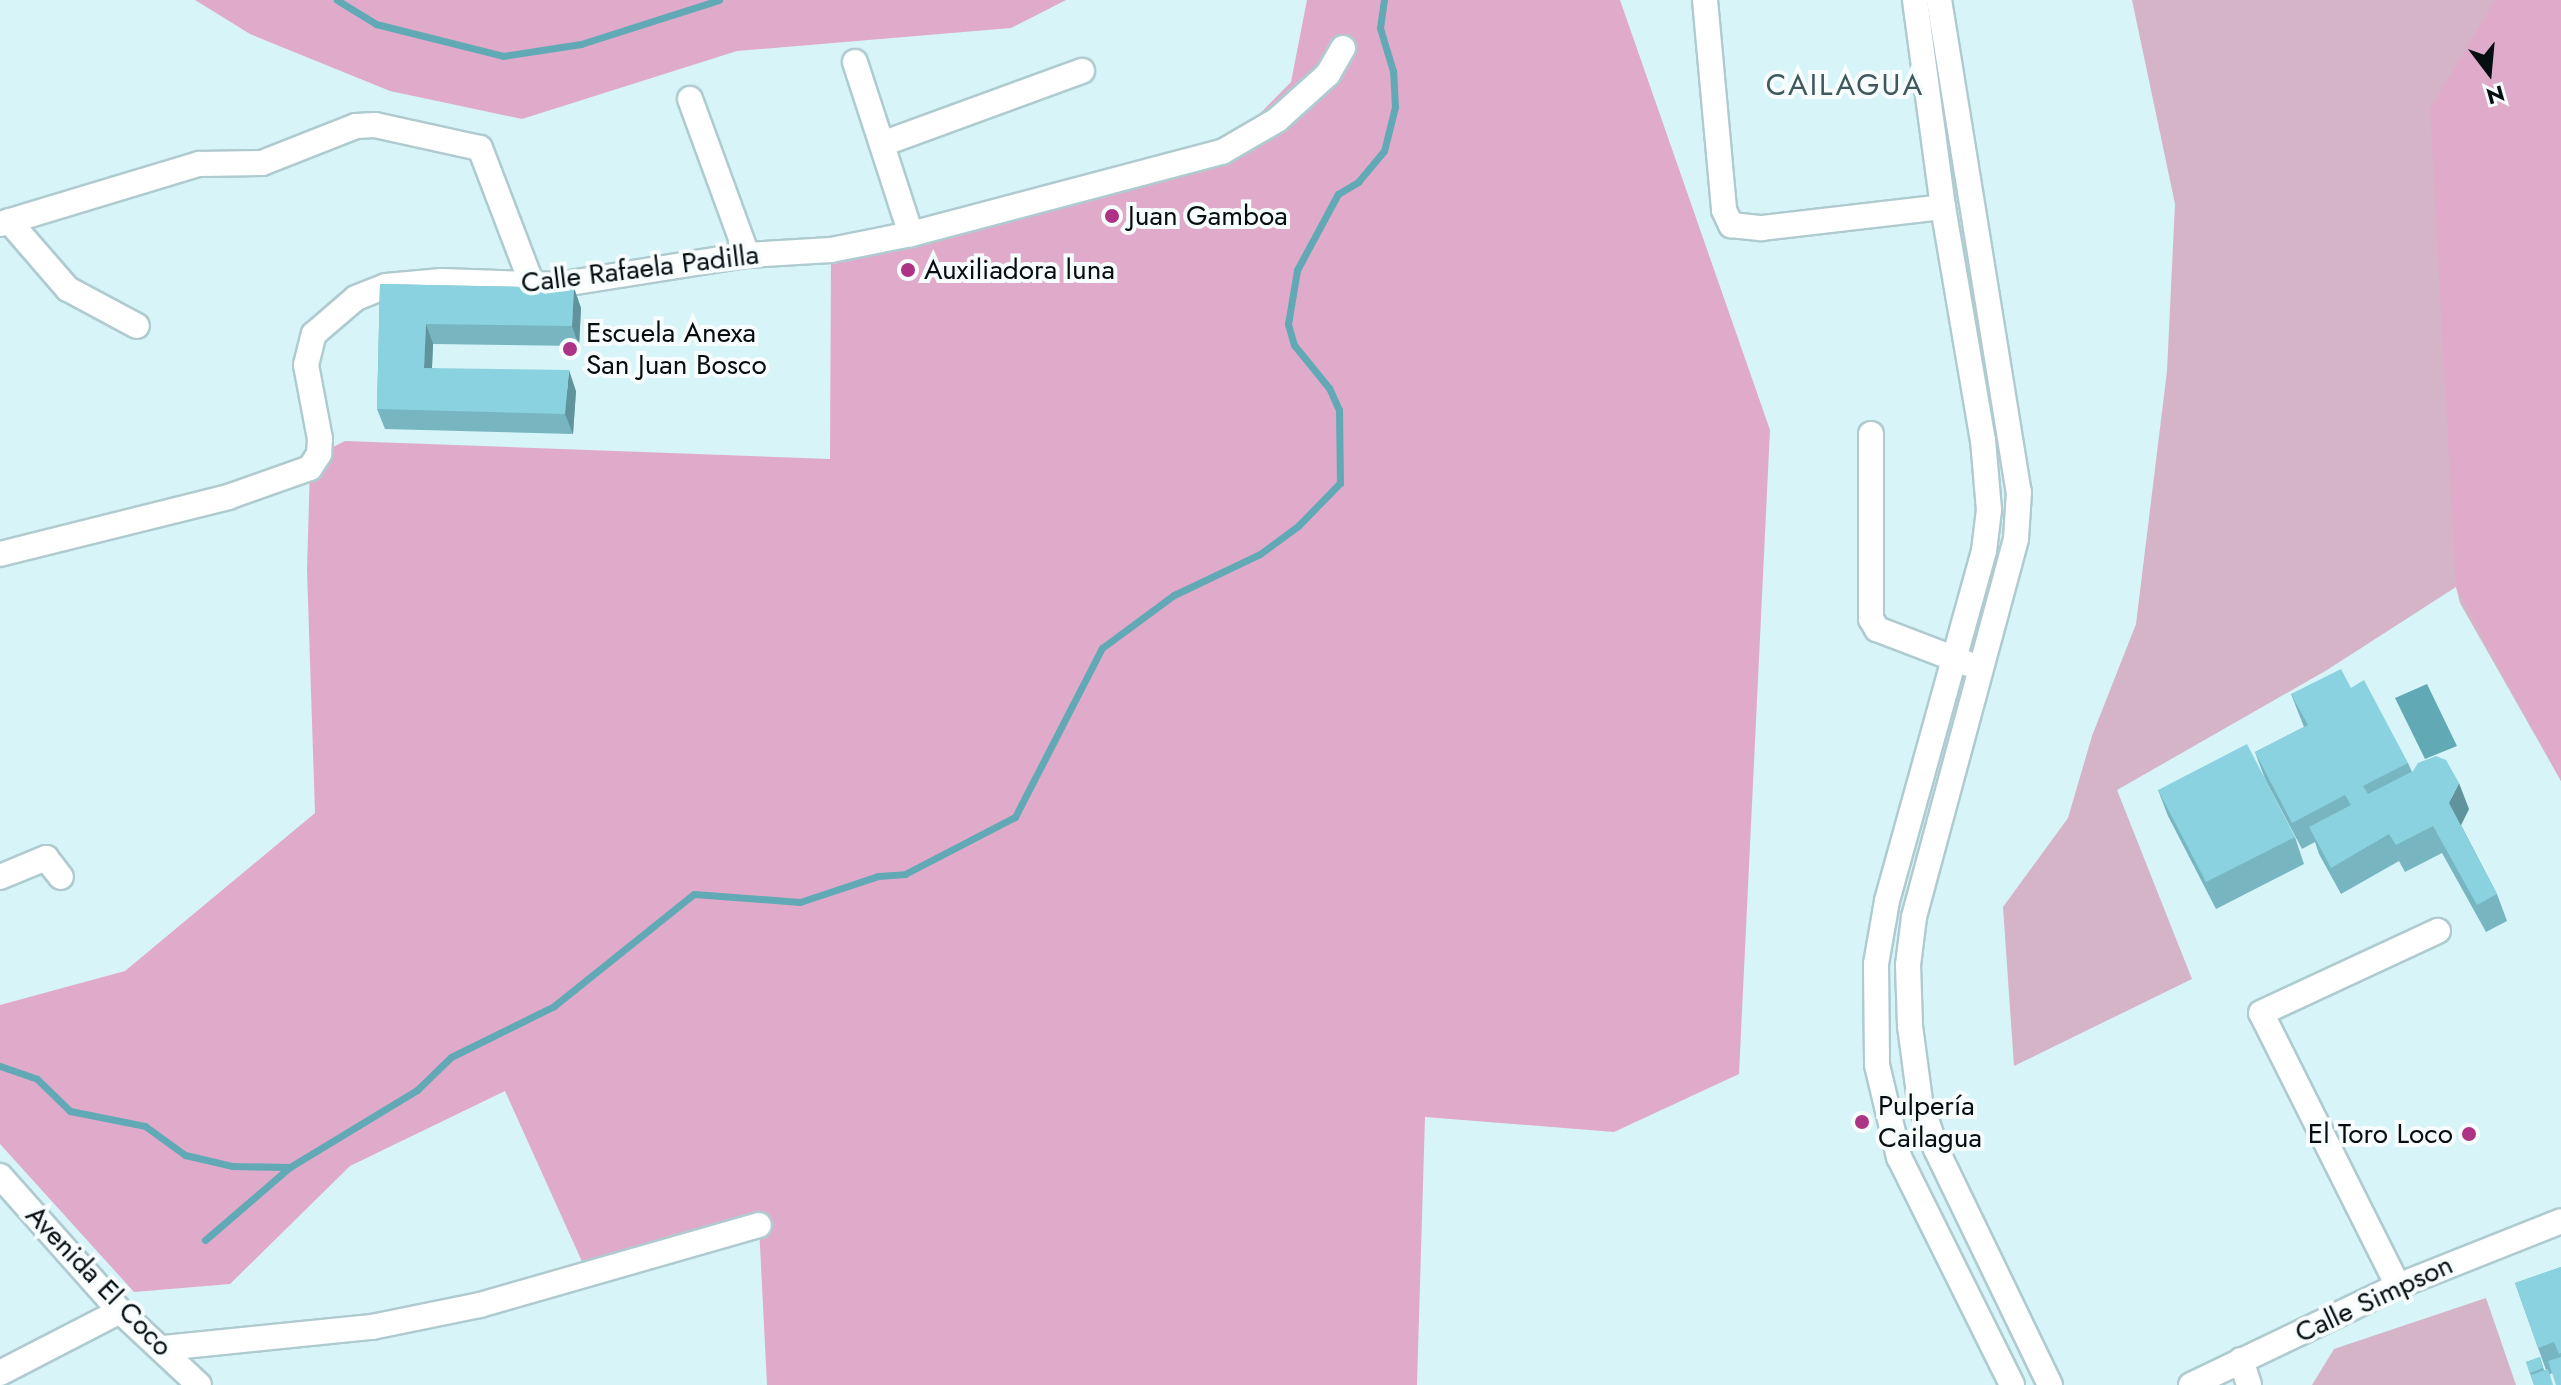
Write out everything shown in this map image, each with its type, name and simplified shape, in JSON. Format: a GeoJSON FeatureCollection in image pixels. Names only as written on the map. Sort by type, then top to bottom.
{"type":"FeatureCollection","features":[{"type":"Feature","properties":{"kind":"street"},"geometry":{"type":"LineString","coordinates":[[1705,0],[1724,210],[1731,225],[1762,228],[1943,207]]}},
{"type":"Feature","properties":{"kind":"street"},"geometry":{"type":"LineString","coordinates":[[1915,0],[1943,207],[1983,440],[1989,510],[1984,551],[1887,901],[1875,1002],[1877,1065],[1899,1157],[2012,1385]]}},
{"type":"Feature","properties":{"kind":"street"},"geometry":{"type":"LineString","coordinates":[[1939,0],[2019,492],[2016,539],[1914,917],[1908,965],[1920,1101],[1936,1149],[2050,1385]]}},
{"type":"Feature","properties":{"kind":"street","name":"Calle Rafaela Padilla"},"geometry":{"type":"LineString","coordinates":[[0,554],[228,497],[310,468],[319,454],[320,439],[306,365],[314,334],[356,298],[412,282],[533,287],[747,255],[831,250],[911,234],[1222,152],[1277,120],[1328,74],[1343,48]]}},
{"type":"Feature","properties":{"kind":"street"},"geometry":{"type":"LineString","coordinates":[[855,62],[911,234]]}},
{"type":"Feature","properties":{"kind":"street"},"geometry":{"type":"LineString","coordinates":[[882,144],[1082,71]]}},
{"type":"Feature","properties":{"kind":"street"},"geometry":{"type":"LineString","coordinates":[[690,99],[747,255]]}},
{"type":"Feature","properties":{"kind":"street"},"geometry":{"type":"LineString","coordinates":[[137,326],[68,289],[4,222],[199,164],[262,163],[356,126],[375,125],[480,148],[533,287]]}},
{"type":"Feature","properties":{"kind":"street"},"geometry":{"type":"LineString","coordinates":[[1936,158],[1963,153]]}},
{"type":"Feature","properties":{"kind":"street"},"geometry":{"type":"LineString","coordinates":[[1871,434],[1871,619],[1877,629],[1982,668]]}},
{"type":"Feature","properties":{"kind":"street"},"geometry":{"type":"LineString","coordinates":[[0,877],[46,858],[61,877]]}},
{"type":"Feature","properties":{"kind":"street"},"geometry":{"type":"LineString","coordinates":[[2398,1286],[2261,1013],[2438,931]]}},
{"type":"Feature","properties":{"kind":"street","name":"Avenida El Coco"},"geometry":{"type":"LineString","coordinates":[[0,1176],[120,1311],[164,1348],[199,1385]]}},
{"type":"Feature","properties":{"kind":"street","name":"Calle Simpson"},"geometry":{"type":"LineString","coordinates":[[2191,1385],[2398,1286],[2561,1221]]}},
{"type":"Feature","properties":{"kind":"street"},"geometry":{"type":"LineString","coordinates":[[164,1348],[372,1327],[434,1315],[652,1260],[759,1225]]}},
{"type":"Feature","properties":{"kind":"street"},"geometry":{"type":"LineString","coordinates":[[1941,1241],[1972,1225]]}},
{"type":"Feature","properties":{"kind":"street"},"geometry":{"type":"LineString","coordinates":[[0,1373],[120,1311]]}},
{"type":"Feature","properties":{"kind":"street"},"geometry":{"type":"LineString","coordinates":[[2241,1360],[2249,1385]]}},
{"type":"Feature","properties":{"kind":"shaded area"},"geometry":{"type":"Polygon","coordinates":[[[195,0],[1066,0],[1011,28],[737,51],[522,119],[390,91],[250,34],[195,0]]]}},
{"type":"Feature","properties":{"kind":"shaded area"},"geometry":{"type":"Polygon","coordinates":[[[1307,0],[1620,0],[1770,430],[1739,1074],[1614,1132],[1425,1117],[1417,1385],[767,1385],[759,1226],[589,1277],[505,1091],[350,1166],[230,1284],[134,1292],[0,1144],[0,1005],[125,971],[315,813],[307,570],[310,468],[319,454],[345,441],[830,459],[831,250],[1222,152],[1291,82],[1307,0]]]}},
{"type":"Feature","properties":{"kind":"shaded area"},"geometry":{"type":"Polygon","coordinates":[[[2132,0],[2561,0],[2561,781],[2460,603],[2456,587],[2327,670],[2117,790],[2192,979],[2014,1066],[2003,907],[2068,818],[2092,736],[2136,624],[2167,371],[2175,204],[2132,0]]]}},
{"type":"Feature","properties":{"kind":"shaded area"},"geometry":{"type":"Polygon","coordinates":[[[2495,0],[2561,0],[2561,781],[2456,587],[2430,109],[2495,0]]]}},
{"type":"Feature","properties":{"kind":"shaded area"},"geometry":{"type":"Polygon","coordinates":[[[2486,1298],[2516,1385],[2312,1385],[2334,1349],[2486,1298]]]}},
{"type":"Feature","properties":{"kind":"water"},"geometry":{"type":"Polygon","coordinates":[[[2427,684],[2457,746],[2425,759],[2395,698],[2427,684]]]}},
{"type":"Feature","properties":{"kind":"building"},"geometry":{"type":"Polygon","coordinates":[[[380,284],[574,288],[572,326],[426,324],[424,368],[569,370],[565,414],[377,409],[380,284]]]}},
{"type":"Feature","properties":{"kind":"building"},"geometry":{"type":"Polygon","coordinates":[[[2341,669],[2351,688],[2364,680],[2408,763],[2363,786],[2368,794],[2413,771],[2418,763],[2436,756],[2446,760],[2459,783],[2449,803],[2497,894],[2477,905],[2433,826],[2396,845],[2389,834],[2331,868],[2309,827],[2351,805],[2345,795],[2292,823],[2255,752],[2308,725],[2291,694],[2341,669]]]}},
{"type":"Feature","properties":{"kind":"building"},"geometry":{"type":"Polygon","coordinates":[[[2247,744],[2295,837],[2206,882],[2158,790],[2247,744]]]}},
{"type":"Feature","properties":{"kind":"building"},"geometry":{"type":"Polygon","coordinates":[[[2561,1267],[2559,1354],[2554,1342],[2538,1348],[2515,1283],[2561,1267]]]}},
{"type":"Feature","properties":{"kind":"building"},"geometry":{"type":"Polygon","coordinates":[[[2540,1357],[2543,1368],[2530,1373],[2526,1362],[2540,1357]]]}},
{"type":"Feature","properties":{"kind":"building"},"geometry":{"type":"Polygon","coordinates":[[[2561,1357],[2561,1385],[2556,1385],[2548,1361],[2561,1357]]]}},
{"type":"Feature","properties":{"kind":"building"},"geometry":{"type":"Polygon","coordinates":[[[2548,1369],[2553,1385],[2534,1385],[2531,1375],[2548,1369]]]}},
{"type":"Feature","properties":{"kind":"waterway"},"geometry":{"type":"LineString","coordinates":[[337,0],[376,24],[503,56],[581,44],[719,0]]}},
{"type":"Feature","properties":{"kind":"waterway"},"geometry":{"type":"LineString","coordinates":[[205,1240],[290,1167],[417,1090],[451,1057],[554,1006],[694,894],[800,902],[878,876],[905,874],[1015,817],[1102,648],[1174,595],[1260,554],[1298,526],[1340,483],[1339,410],[1329,388],[1294,345],[1288,324],[1297,270],[1338,194],[1358,182],[1384,151],[1395,107],[1393,71],[1380,28],[1384,0]]}},
{"type":"Feature","properties":{"kind":"waterway"},"geometry":{"type":"LineString","coordinates":[[0,1066],[37,1079],[70,1111],[145,1126],[185,1155],[232,1166],[290,1167]]}},
{"type":"Feature","properties":{"kind":"place","name":"Juan Gamboa"},"geometry":{"type":"Point","coordinates":[1112,216]}},
{"type":"Feature","properties":{"kind":"place","name":"Auxiliadora luna"},"geometry":{"type":"Point","coordinates":[908,270]}},
{"type":"Feature","properties":{"kind":"place","name":"Escuela Anexa San Juan Bosco"},"geometry":{"type":"Point","coordinates":[570,349]}},
{"type":"Feature","properties":{"kind":"place","name":"Pulpería Cailagua"},"geometry":{"type":"Point","coordinates":[1862,1122]}},
{"type":"Feature","properties":{"kind":"place","name":"El Toro Loco"},"geometry":{"type":"Point","coordinates":[2469,1134]}},
{"type":"Feature","properties":{"kind":"district","name":"CAILAGUA"},"geometry":{"type":"Point","coordinates":[1845,85]}}]}
